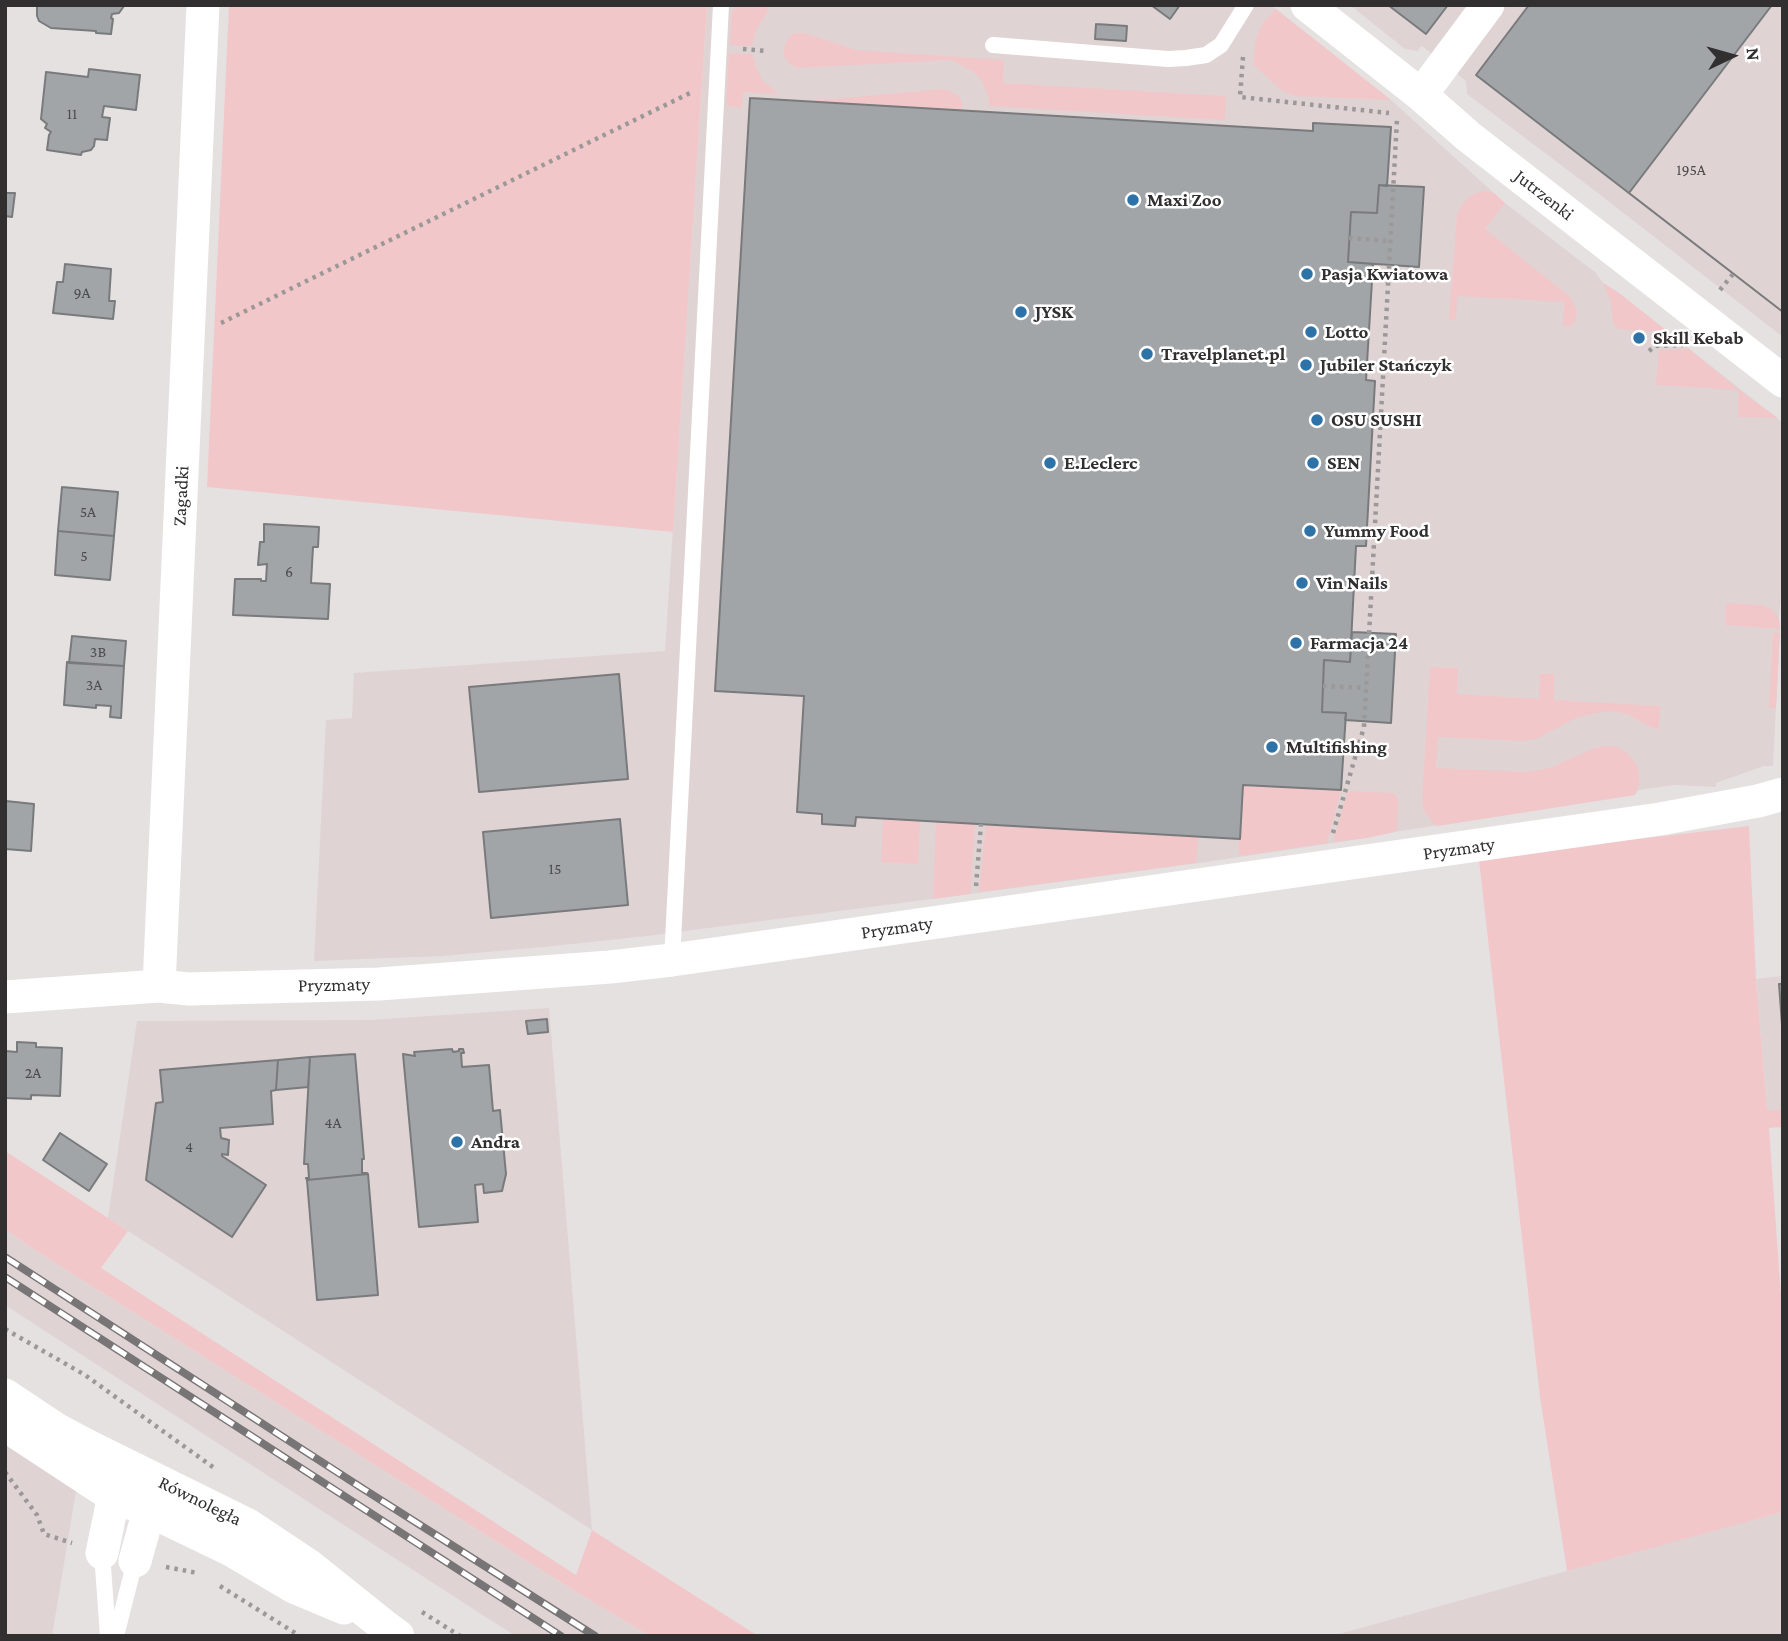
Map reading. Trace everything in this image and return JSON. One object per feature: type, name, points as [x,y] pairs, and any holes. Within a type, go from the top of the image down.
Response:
[{"type":"street","name":"Zagadki","points":[[159,986],[203,5]]},
{"type":"street","name":"Jutrzenki","points":[[1307,5],[1421,95],[1469,137],[1783,381]]},
{"type":"street","points":[[1421,95],[1488,5]]},
{"type":"street","name":"Pryzmaty","points":[[5,997],[159,986],[189,989],[379,984],[673,960],[1660,820],[1783,794]]},
{"type":"street","name":"Równoległa","points":[[5,1395],[56,1429],[121,1463],[154,1496]]},
{"type":"street","name":"Równoległa","points":[[5,1425],[113,1496],[154,1496],[248,1525],[308,1565],[391,1630]]},
{"type":"street","points":[[102,1553],[121,1463]]},
{"type":"street","points":[[135,1561],[154,1496]]},
{"type":"lane","points":[[673,960],[721,5]]},
{"type":"lane","points":[[993,45],[1168,59],[1206,55],[1221,45],[1246,5]]},
{"type":"lane","points":[[102,1553],[108,1636]]},
{"type":"lane","points":[[117,1636],[135,1561]]},
{"type":"path","points":[[214,327],[717,80]]},
{"type":"path","points":[[1240,97],[1397,114],[1364,727],[1333,833]]},
{"type":"path","points":[[1349,238],[1391,241]]},
{"type":"path","points":[[1718,293],[1733,274]]},
{"type":"path","points":[[1649,351],[1656,346],[1691,345]]},
{"type":"path","points":[[1323,686],[1366,688]]},
{"type":"path","points":[[975,893],[981,824]]},
{"type":"path","points":[[5,1472],[37,1515],[44,1534]]},
{"type":"path","points":[[213,1581],[300,1636]]},
{"type":"shaded area","points":[[229,5],[707,5],[673,532],[207,487]]},
{"type":"shaded area","points":[[707,5],[1269,5],[1276,9],[1391,100],[1505,203],[1783,423],[1783,570],[1773,766],[1764,766],[1716,783],[1716,787],[1674,785],[1638,790],[1635,795],[1366,838],[970,894],[544,947],[442,956],[314,961],[326,720],[352,718],[354,673],[665,651]]},
{"type":"shaded area","points":[[737,5],[768,5],[752,46],[730,45],[732,12]]},
{"type":"shaded area","points":[[1350,5],[1783,5],[1783,337],[1467,94],[1466,81],[1422,46],[1417,51],[1405,49]]},
{"type":"shaded area","points":[[1276,9],[1391,100],[1295,96],[1281,90],[1253,64],[1256,39],[1262,24]]},
{"type":"shaded area","points":[[798,33],[856,50],[1004,60],[1003,83],[1226,96],[1225,120],[989,106],[983,83],[974,72],[951,60],[797,68],[784,56],[784,48],[792,34]]},
{"type":"shaded area","points":[[729,53],[752,54],[764,82],[779,94],[743,92],[742,108],[730,107],[726,103]]},
{"type":"shaded area","points":[[944,89],[957,95],[962,101],[962,110],[809,101]]},
{"type":"shaded area","points":[[1486,191],[1494,193],[1505,203],[1485,229],[1570,297],[1577,314],[1571,326],[1563,326],[1564,302],[1457,296],[1456,320],[1449,319],[1457,215],[1469,197]]},
{"type":"shaded area","points":[[1603,283],[1681,342],[1659,342],[1659,332],[1619,329],[1613,324],[1611,302]]},
{"type":"shaded area","points":[[1689,349],[1778,418],[1738,417],[1738,390],[1656,385],[1659,350]]},
{"type":"shaded area","points":[[1726,603],[1770,608],[1779,619],[1780,629],[1725,625]]},
{"type":"shaded area","points":[[1773,633],[1780,633],[1776,708],[1769,708]]},
{"type":"shaded area","points":[[1430,667],[1458,668],[1457,694],[1539,699],[1540,674],[1554,674],[1554,700],[1660,706],[1659,729],[1629,715],[1606,711],[1576,718],[1536,739],[1525,741],[1438,737],[1436,768],[1526,772],[1550,768],[1595,748],[1618,747],[1636,764],[1639,784],[1635,795],[1438,826],[1434,824],[1422,803]]},
{"type":"shaded area","points":[[1243,785],[1341,790],[1327,843],[1240,856],[1238,839],[1241,838]]},
{"type":"shaded area","points":[[1348,791],[1396,795],[1397,829],[1367,838],[1333,842]]},
{"type":"shaded area","points":[[883,818],[920,820],[918,864],[881,862]]},
{"type":"shaded area","points":[[936,821],[975,823],[970,894],[933,899]]},
{"type":"shaded area","points":[[986,824],[1198,836],[1196,863],[979,892]]},
{"type":"shaded area","points":[[1749,826],[1756,979],[1767,1110],[1783,1110],[1783,1127],[1769,1128],[1783,1325],[1783,1512],[1567,1571],[1540,1397],[1479,860]]},
{"type":"shaded area","points":[[1783,976],[1783,1110],[1767,1111],[1756,979]]},
{"type":"shaded area","points":[[549,1008],[592,1530],[108,1218],[137,1021],[370,1020]]},
{"type":"shaded area","points":[[5,1151],[128,1231],[101,1268],[576,1575],[592,1530],[758,1636],[650,1636],[30,1247],[5,1229]]},
{"type":"shaded area","points":[[5,1229],[573,1590],[650,1636],[516,1636],[484,1616],[5,1305]]},
{"type":"shaded area","points":[[5,1409],[81,1461],[52,1636],[5,1636]]},
{"type":"shaded area","points":[[1783,1512],[1783,1636],[1332,1636],[1667,1543]]},
{"type":"building","points":[[37,5],[124,6],[119,13],[112,14],[111,34],[51,28],[39,21]]},
{"type":"building","points":[[1151,5],[1180,5],[1170,19]]},
{"type":"building","points":[[1388,5],[1448,5],[1426,34]]},
{"type":"building","points":[[1529,5],[1783,5],[1783,312],[1476,75]]},
{"type":"building","points":[[1772,5],[1783,5],[1783,312],[1629,193]]},
{"type":"building","points":[[1096,24],[1127,26],[1126,41],[1095,39]]},
{"type":"building","points":[[89,69],[140,75],[136,110],[104,106],[102,117],[110,118],[107,140],[95,139],[91,150],[82,152],[81,155],[47,150],[51,132],[45,128],[47,124],[41,119],[46,72],[88,77]]},
{"type":"building","name":"E.Leclerc","points":[[750,98],[1313,131],[1313,123],[1391,127],[1387,186],[1379,185],[1377,213],[1351,212],[1348,262],[1373,264],[1366,380],[1375,381],[1366,546],[1356,546],[1350,662],[1324,660],[1322,712],[1346,713],[1341,790],[1243,785],[1240,839],[856,817],[855,826],[822,824],[822,814],[797,812],[804,696],[715,691]]},
{"type":"building","points":[[1379,185],[1424,187],[1419,267],[1348,262],[1351,212],[1377,213]]},
{"type":"building","points":[[5,193],[15,193],[12,217],[5,216]]},
{"type":"building","points":[[65,264],[111,269],[109,301],[115,301],[113,319],[53,313],[57,282],[63,282]]},
{"type":"building","points":[[62,487],[118,492],[114,536],[58,531]]},
{"type":"building","points":[[264,524],[319,527],[318,547],[313,547],[311,583],[330,584],[328,619],[233,615],[235,579],[266,581],[267,564],[258,565],[260,542],[264,542]]},
{"type":"building","points":[[58,531],[114,536],[110,580],[55,575]]},
{"type":"building","points":[[1352,632],[1396,634],[1391,723],[1345,720],[1346,713],[1322,712],[1324,660],[1350,662]]},
{"type":"building","points":[[72,636],[126,641],[124,666],[69,663]]},
{"type":"building","points":[[67,662],[124,666],[121,718],[110,717],[111,706],[96,705],[96,708],[64,705]]},
{"type":"building","points":[[619,674],[628,779],[479,792],[469,687]]},
{"type":"building","points":[[6,801],[34,804],[31,851],[5,849]]},
{"type":"building","points":[[620,819],[628,905],[491,918],[483,832]]},
{"type":"building","points":[[1779,984],[1783,984],[1783,1038]]},
{"type":"building","points":[[547,1019],[548,1032],[528,1034],[526,1021]]},
{"type":"building","points":[[17,1042],[36,1043],[36,1047],[62,1048],[60,1096],[5,1098],[5,1051],[17,1052]]},
{"type":"building","name":"Andra","points":[[452,1049],[453,1052],[463,1049],[462,1067],[489,1065],[493,1111],[500,1110],[506,1174],[502,1191],[484,1193],[483,1184],[475,1185],[478,1222],[419,1227],[403,1054],[415,1056],[414,1052]]},
{"type":"building","points":[[355,1054],[364,1159],[362,1173],[368,1174],[307,1180],[308,1164],[304,1164],[310,1057]]},
{"type":"building","points":[[310,1057],[308,1087],[276,1090],[278,1060]]},
{"type":"building","points":[[278,1060],[276,1090],[271,1091],[273,1124],[220,1128],[221,1138],[229,1140],[228,1155],[222,1156],[266,1185],[232,1237],[146,1180],[156,1103],[163,1102],[160,1070]]},
{"type":"building","points":[[60,1133],[107,1164],[89,1191],[43,1160]]},
{"type":"building","points":[[368,1174],[378,1295],[317,1300],[307,1180]]},
{"type":"railway","points":[[5,1257],[595,1636]]},
{"type":"railway","points":[[5,1277],[561,1636]]},
{"type":"place","name":"Maxi Zoo","points":[[1133,200]]},
{"type":"place","name":"Pasja Kwiatowa","points":[[1307,274]]},
{"type":"place","name":"JYSK","points":[[1021,312]]},
{"type":"place","name":"Lotto","points":[[1311,332]]},
{"type":"place","name":"Skill Kebab","points":[[1639,338]]},
{"type":"place","name":"Travelplanet.pl","points":[[1147,354]]},
{"type":"place","name":"Jubiler Stańczyk","points":[[1306,365]]},
{"type":"place","name":"OSU SUSHI","points":[[1317,420]]},
{"type":"place","name":"E.Leclerc","points":[[1050,463]]},
{"type":"place","name":"SEN","points":[[1313,463]]},
{"type":"place","name":"Yummy Food","points":[[1310,531]]},
{"type":"place","name":"Vin Nails","points":[[1302,583]]},
{"type":"place","name":"Farmacja 24","points":[[1296,643]]},
{"type":"place","name":"Multifishing","points":[[1272,747]]},
{"type":"place","name":"Andra","points":[[457,1142]]}]
